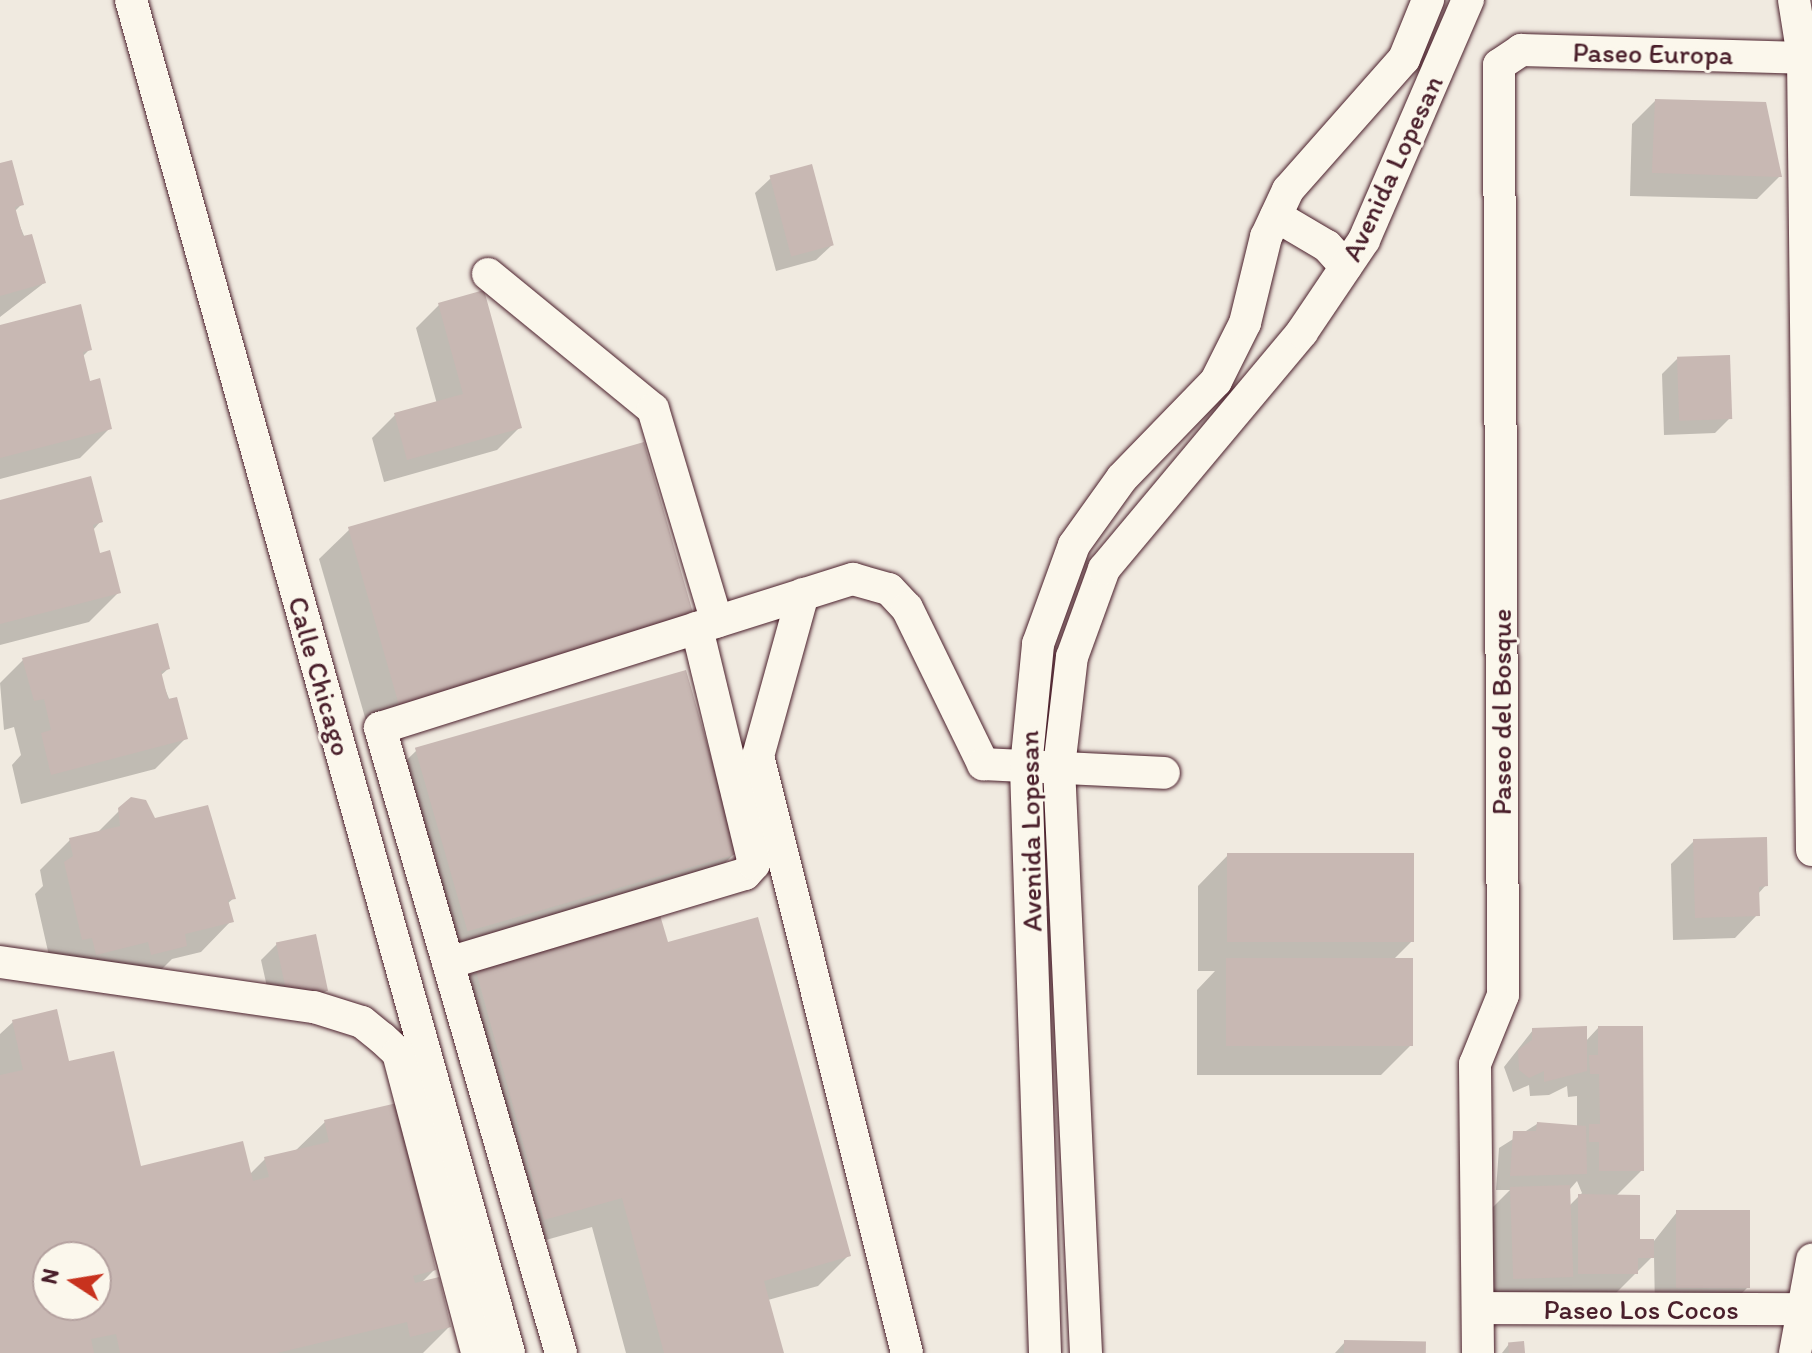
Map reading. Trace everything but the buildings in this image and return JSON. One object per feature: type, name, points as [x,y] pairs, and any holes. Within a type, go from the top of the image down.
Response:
[{"type":"street","name":"Calle Chicago","points":[[131,0],[509,1353]]},
{"type":"street","name":"Avenida Lopesan","points":[[1045,1353],[1026,767],[1038,644],[1074,545],[1122,478],[1216,381],[1245,323],[1276,216],[1317,150],[1404,59],[1428,0]]},
{"type":"street","name":"Avenida Lopesan","points":[[1086,1353],[1059,767],[1072,657],[1104,569],[1302,332],[1346,267],[1468,0]]},
{"type":"street","points":[[1794,0],[1808,57],[1812,850]]},
{"type":"street","name":"Paseo Europa","points":[[1499,65],[1521,50],[1808,57]]},
{"type":"street","name":"Paseo del Bosque","points":[[1478,1353],[1475,1064],[1503,995],[1499,65]]},
{"type":"street","points":[[1276,216],[1327,246],[1346,267]]},
{"type":"street","points":[[448,963],[745,874],[754,864],[707,625],[653,409],[488,274]]},
{"type":"street","points":[[561,1353],[380,728],[853,579],[889,589],[907,608],[975,757],[1026,767],[1164,773]]},
{"type":"street","points":[[803,594],[758,756],[907,1353]]},
{"type":"street","points":[[0,962],[314,1007],[362,1022],[382,1038],[398,1053],[477,1353]]},
{"type":"street","points":[[1795,1353],[1812,1260]]},
{"type":"street","name":"Paseo Los Cocos","points":[[1478,1308],[1805,1309]]}]
